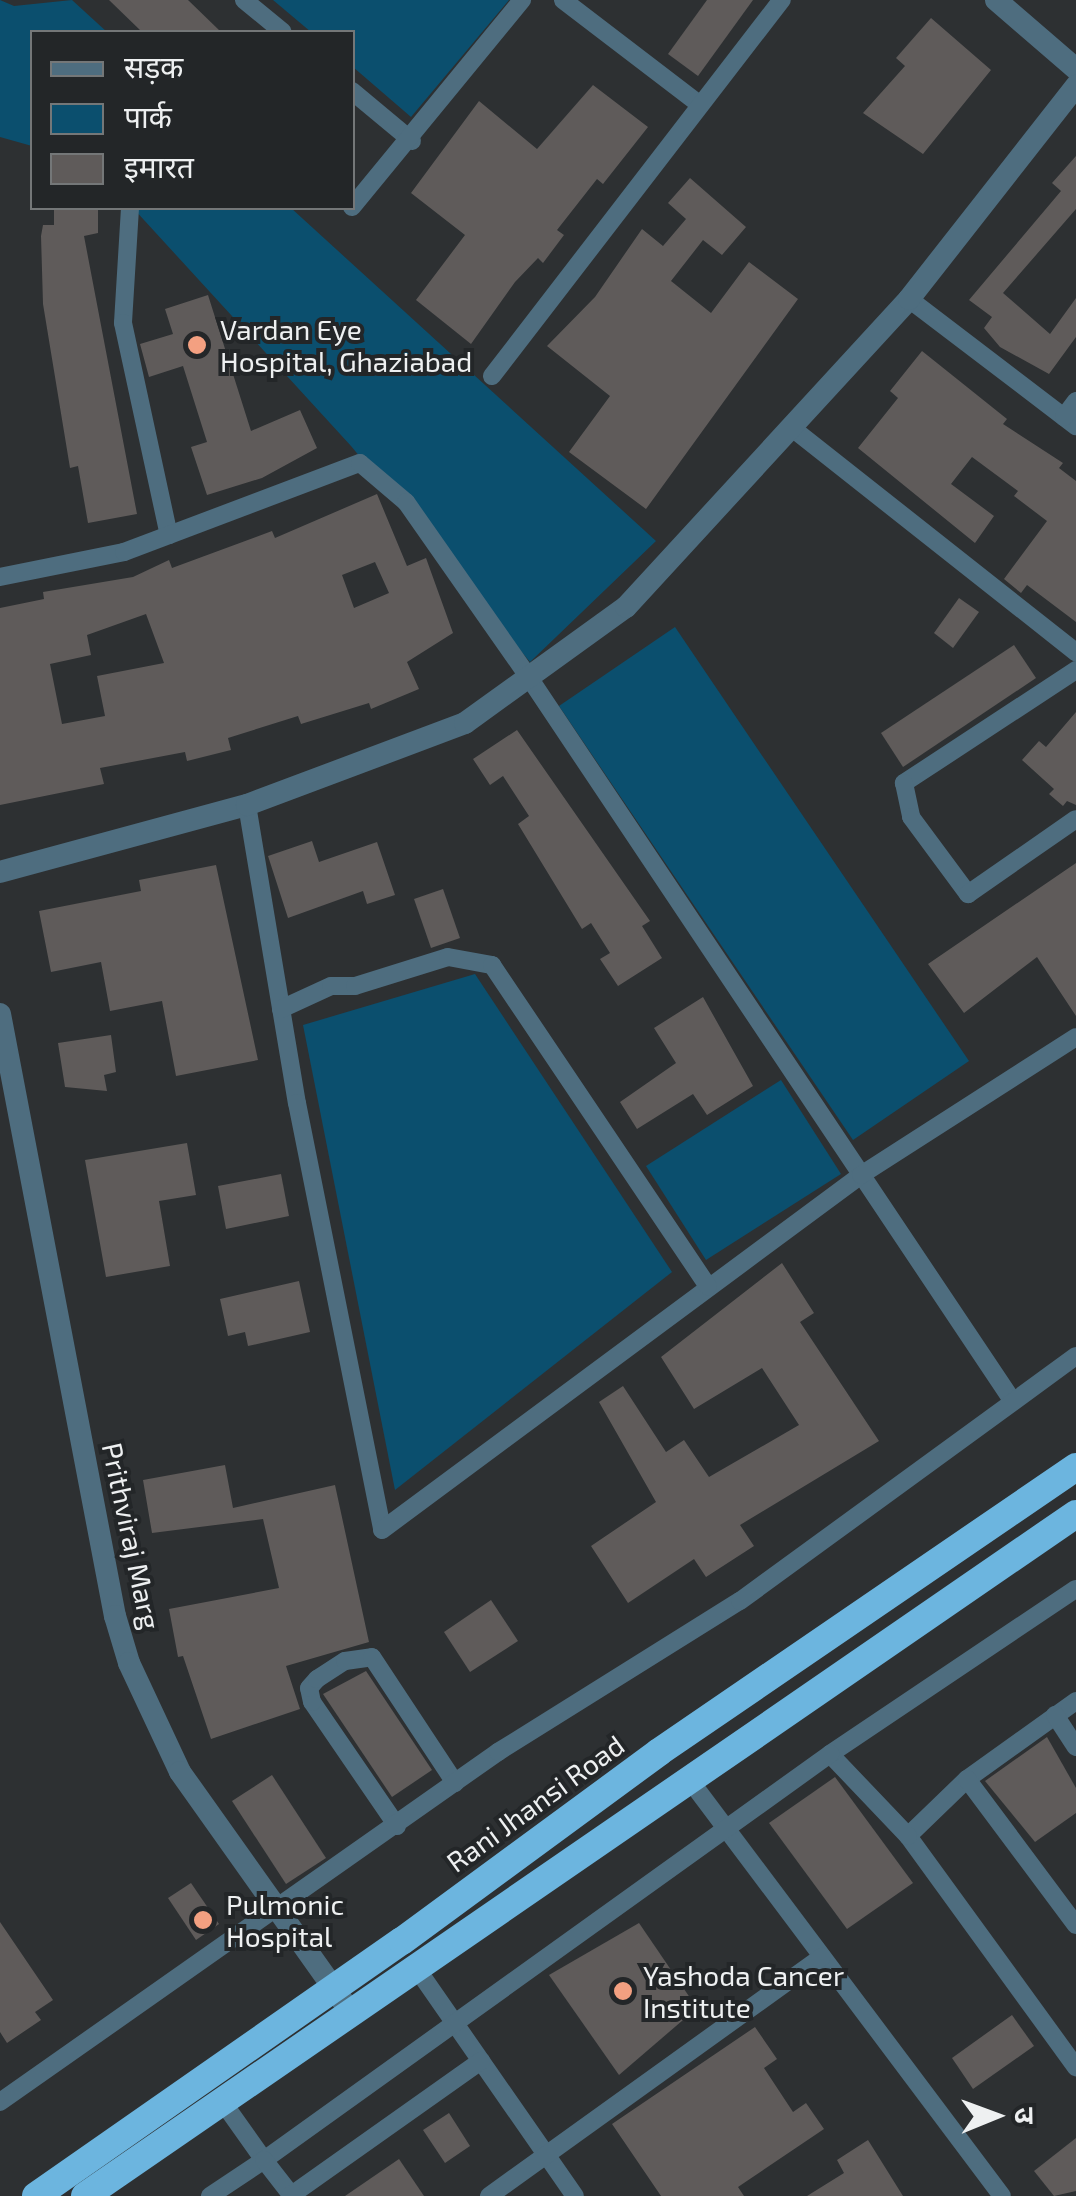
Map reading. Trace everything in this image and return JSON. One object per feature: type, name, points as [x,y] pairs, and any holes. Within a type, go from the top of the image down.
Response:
[{"type":"highway","name":"Rani Jhansi Road","points":[[36,2196],[659,1752],[1070,1482]]},
{"type":"highway","points":[[86,2196],[1076,1514]]},
{"type":"street","points":[[244,0],[281,30]]},
{"type":"street","points":[[355,205],[412,141],[522,0]]},
{"type":"street","points":[[563,0],[699,104]]},
{"type":"street","points":[[492,376],[782,0]]},
{"type":"street","points":[[996,0],[1076,69]]},
{"type":"street","points":[[0,872],[247,805],[465,723],[626,607],[909,298],[1076,86]]},
{"type":"street","points":[[355,94],[412,141]]},
{"type":"street","points":[[130,210],[123,323],[169,535]]},
{"type":"street","points":[[909,298],[1070,421],[1076,400]]},
{"type":"street","points":[[792,428],[1076,652]]},
{"type":"street","points":[[0,577],[124,552],[360,463],[406,502],[528,676],[1012,1400]]},
{"type":"street","points":[[1076,670],[904,783],[912,817],[968,894],[1076,819]]},
{"type":"street","points":[[247,805],[282,1010],[382,1530],[862,1175],[1076,1037]]},
{"type":"street","points":[[282,1010],[330,986],[356,986],[448,957],[492,966],[708,1286]]},
{"type":"street","name":"Prithviraj Marg","points":[[0,1014],[124,1648],[180,1772],[276,1913],[351,2012]]},
{"type":"street","points":[[0,2102],[276,1913],[455,1783],[740,1601],[1076,1356]]},
{"type":"street","points":[[210,2196],[729,1830],[830,1754],[1076,1589]]},
{"type":"street","points":[[396,1826],[312,1702],[310,1688],[317,1678],[344,1661],[372,1657],[455,1783]]},
{"type":"street","points":[[908,1836],[967,1779],[1076,1700]]},
{"type":"street","points":[[1054,1715],[1076,1747]]},
{"type":"street","points":[[830,1754],[908,1836],[1076,2067]]},
{"type":"street","points":[[689,1779],[1002,2196]]},
{"type":"street","points":[[967,1779],[1076,1925]]},
{"type":"street","points":[[489,2196],[822,1957]]},
{"type":"street","points":[[415,1966],[575,2196]]},
{"type":"street","points":[[222,2101],[291,2196],[481,2061]]},
{"type":"green space","points":[[0,0],[14,6],[72,0],[105,30],[30,30],[30,145],[0,137]]},
{"type":"green space","points":[[273,0],[509,0],[411,117],[355,69],[355,30],[309,30]]},
{"type":"green space","points":[[135,210],[293,210],[656,541],[530,662],[351,446]]},
{"type":"green space","points":[[675,627],[969,1061],[853,1140],[559,706]]},
{"type":"green space","points":[[475,974],[672,1272],[395,1490],[303,1025]]},
{"type":"green space","points":[[781,1080],[841,1174],[706,1260],[646,1166]]},
{"type":"building","points":[[109,0],[188,0],[219,30],[140,30]]},
{"type":"building","points":[[707,0],[753,0],[698,76],[668,54]]},
{"type":"building","points":[[931,18],[991,70],[923,154],[863,113],[905,66],[896,58]]},
{"type":"building","points":[[593,85],[648,127],[603,184],[597,179],[557,230],[564,235],[543,263],[538,258],[515,282],[471,344],[416,300],[465,235],[411,193],[479,101],[537,149]]},
{"type":"building","points":[[1076,156],[1076,209],[1003,293],[1050,334],[1076,298],[1076,337],[1049,374],[1000,347],[984,328],[992,317],[969,300],[1061,191],[1052,183]]},
{"type":"building","points":[[690,178],[746,227],[722,255],[703,240],[671,281],[711,313],[749,262],[798,299],[646,509],[569,452],[610,396],[547,346],[595,297],[642,229],[663,246],[686,219],[668,203]]},
{"type":"building","points":[[54,210],[98,210],[98,233],[84,236],[137,514],[88,523],[78,466],[70,468],[43,304],[41,236],[43,225],[54,225]]},
{"type":"building","points":[[208,295],[251,431],[300,410],[317,448],[262,478],[207,495],[191,447],[207,442],[183,366],[149,377],[140,344],[173,334],[165,309]]},
{"type":"building","points":[[922,351],[1007,419],[1003,424],[1063,463],[1059,468],[1076,481],[1076,622],[1027,585],[1021,593],[1004,579],[1047,521],[1014,496],[1018,491],[972,457],[951,484],[994,516],[975,543],[858,448],[898,398],[890,391]]},
{"type":"building","points":[[377,494],[407,566],[426,558],[453,633],[407,662],[419,689],[371,709],[369,703],[301,724],[298,716],[228,738],[231,750],[187,761],[185,752],[100,768],[104,784],[0,805],[0,608],[44,599],[43,592],[133,577],[169,560],[172,568],[272,531],[275,538]],"holes":[[[375,562],[389,593],[354,608],[342,575]],[[146,614],[164,663],[97,676],[105,716],[62,724],[50,664],[91,655],[87,635]]]},
{"type":"building","points":[[959,598],[979,612],[953,648],[934,633]]},
{"type":"building","points":[[1014,645],[1036,678],[903,767],[881,733]]},
{"type":"building","points":[[1076,712],[1076,805],[1067,801],[1063,806],[1049,794],[1054,789],[1022,760],[1039,741],[1046,747]]},
{"type":"building","points":[[517,730],[650,921],[642,926],[662,958],[618,986],[600,959],[610,953],[591,923],[582,929],[518,824],[529,816],[503,776],[490,785],[473,759]]},
{"type":"building","points":[[312,841],[319,862],[377,842],[395,895],[367,904],[363,891],[288,918],[268,856]]},
{"type":"building","points":[[1076,863],[1076,1016],[1037,957],[964,1013],[928,964]]},
{"type":"building","points":[[216,865],[258,1060],[176,1076],[162,1001],[110,1011],[101,962],[51,972],[39,911],[141,891],[139,880]]},
{"type":"building","points":[[443,889],[460,938],[431,948],[414,899]]},
{"type":"building","points":[[703,997],[753,1086],[707,1115],[693,1094],[637,1129],[620,1102],[676,1063],[654,1028]]},
{"type":"building","points":[[111,1035],[116,1072],[104,1075],[107,1091],[65,1087],[58,1043]]},
{"type":"building","points":[[187,1143],[196,1195],[159,1201],[170,1266],[106,1277],[85,1160]]},
{"type":"building","points":[[281,1174],[289,1216],[226,1229],[218,1186]]},
{"type":"building","points":[[782,1263],[814,1313],[800,1322],[879,1441],[740,1525],[754,1546],[706,1577],[694,1559],[628,1603],[591,1546],[656,1502],[599,1402],[623,1386],[666,1452],[684,1440],[709,1477],[799,1425],[762,1368],[694,1409],[661,1357]]},
{"type":"building","points":[[299,1281],[310,1332],[248,1346],[245,1332],[228,1336],[220,1299]]},
{"type":"building","points":[[225,1465],[233,1508],[335,1485],[369,1642],[286,1666],[300,1709],[211,1739],[183,1656],[178,1657],[169,1609],[279,1588],[263,1519],[152,1533],[143,1480]]},
{"type":"building","points":[[491,1600],[518,1641],[470,1672],[444,1632]]},
{"type":"building","points":[[366,1671],[432,1770],[392,1797],[323,1694]]},
{"type":"building","points":[[1047,1737],[1076,1788],[1076,1813],[1035,1842],[985,1781]]},
{"type":"building","points":[[272,1775],[326,1858],[286,1884],[232,1801]]},
{"type":"building","points":[[835,1777],[913,1883],[847,1929],[769,1823]]},
{"type":"building","points":[[191,1883],[219,1924],[196,1940],[168,1898]]},
{"type":"building","points":[[0,1922],[53,2000],[35,2012],[41,2020],[7,2043],[0,2032]]},
{"type":"building","name":"Yashoda Cancer Institute","points":[[639,1923],[697,2008],[619,2075],[549,1975]]},
{"type":"building","points":[[1012,2015],[1034,2046],[973,2089],[952,2058]]},
{"type":"building","points":[[755,2027],[777,2059],[764,2068],[793,2112],[806,2103],[824,2129],[738,2187],[744,2196],[661,2196],[612,2124]]},
{"type":"building","points":[[449,2113],[470,2146],[445,2163],[423,2130]]},
{"type":"building","points":[[1076,2138],[1076,2191],[1054,2196],[1034,2171]]},
{"type":"building","points":[[868,2140],[903,2196],[807,2196],[844,2173],[837,2160]]},
{"type":"building","points":[[399,2159],[424,2196],[345,2196]]},
{"type":"place","name":"Vardan Eye Hospital, Ghaziabad","points":[[197,345]]},
{"type":"place","name":"Pulmonic Hospital","points":[[203,1920]]},
{"type":"place","name":"Yashoda Cancer Institute","points":[[623,1991]]}]
